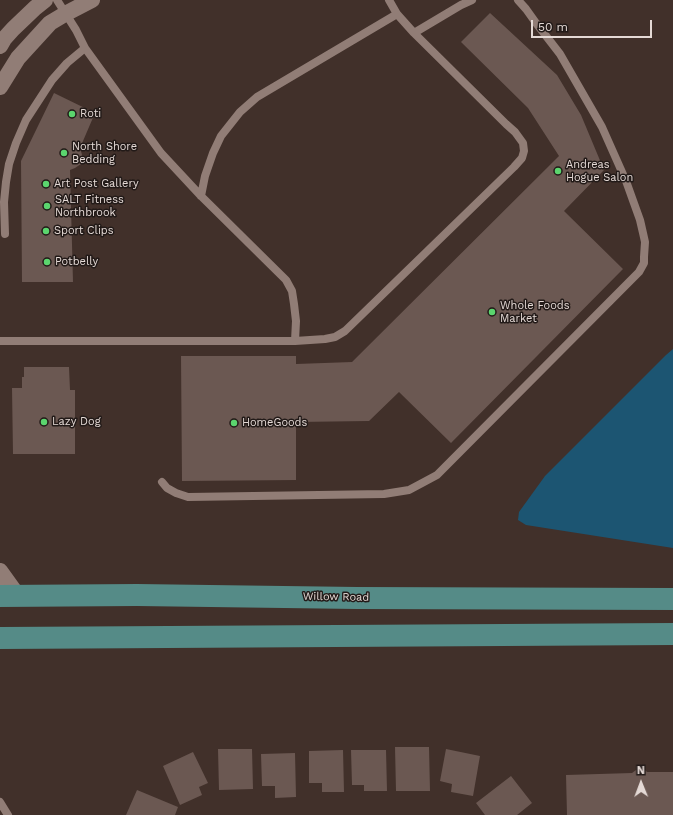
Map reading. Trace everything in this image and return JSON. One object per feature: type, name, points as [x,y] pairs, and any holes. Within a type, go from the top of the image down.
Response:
[{"type":"main road","name":"Willow Road","points":[[9,596],[136,595],[365,598],[673,599]]},
{"type":"main road","points":[[0,638],[673,634]]},
{"type":"street","points":[[0,46],[13,29],[45,0]]},
{"type":"street","points":[[0,88],[18,58],[50,23],[61,7],[92,0]]},
{"type":"street","points":[[0,571],[9,596]]},
{"type":"lane","points":[[0,341],[295,341],[325,339],[335,337],[346,331],[514,167],[522,158],[524,151],[523,143],[516,132],[506,124],[414,33],[397,14],[389,0]]},
{"type":"lane","points":[[414,33],[472,0]]},
{"type":"lane","points":[[162,482],[167,488],[188,497],[384,494],[409,490],[441,471],[639,272],[644,263],[645,242],[640,220],[626,181],[602,127],[560,54],[518,0]]},
{"type":"lane","points":[[61,7],[76,30],[85,48],[160,154],[286,280],[292,292],[294,304],[296,321],[295,341]]},
{"type":"lane","points":[[201,196],[205,176],[213,153],[221,136],[240,112],[257,97],[397,14]]},
{"type":"lane","points":[[5,234],[2,202],[9,164],[16,143],[26,120],[52,80],[67,63],[85,48]]},
{"type":"lane","points":[[0,802],[8,815]]},
{"type":"water","points":[[673,349],[673,548],[526,525],[518,520],[519,512],[545,476]]},
{"type":"building","points":[[490,13],[557,75],[581,115],[604,170],[564,211],[623,269],[451,443],[399,392],[369,421],[296,422],[296,480],[182,481],[181,356],[296,356],[296,364],[352,362],[559,156],[528,108],[461,42]]},
{"type":"building","points":[[54,93],[95,113],[80,148],[83,158],[81,164],[70,170],[73,282],[22,282],[21,161]]},
{"type":"building","name":"Lazy Dog","points":[[24,367],[69,367],[70,390],[75,390],[75,454],[13,454],[12,388],[22,388]]},
{"type":"building","points":[[395,747],[429,747],[430,791],[396,791]]},
{"type":"building","points":[[218,749],[252,749],[253,789],[219,790]]},
{"type":"building","points":[[446,749],[480,756],[473,796],[451,792],[452,784],[440,781]]},
{"type":"building","points":[[343,750],[344,792],[322,792],[322,783],[309,783],[309,751]]},
{"type":"building","points":[[351,750],[386,750],[387,791],[364,791],[364,785],[352,785]]},
{"type":"building","points":[[193,752],[208,783],[199,787],[202,795],[180,805],[163,766]]},
{"type":"building","points":[[295,753],[296,797],[275,798],[275,786],[262,786],[261,754]]},
{"type":"building","points":[[636,770],[645,770],[647,772],[673,772],[673,815],[567,815],[566,775],[632,773]]},
{"type":"building","points":[[511,776],[532,803],[517,815],[485,815],[476,803]]},
{"type":"building","points":[[137,790],[178,807],[175,815],[126,815]]},
{"type":"place","name":"Roti","points":[[72,114]]},
{"type":"place","name":"North Shore Bedding","points":[[64,153]]},
{"type":"place","name":"Andreas Hogue Salon","points":[[558,171]]},
{"type":"place","name":"Art Post Gallery","points":[[46,184]]},
{"type":"place","name":"SALT Fitness Northbrook","points":[[47,206]]},
{"type":"place","name":"Sport Clips","points":[[46,231]]},
{"type":"place","name":"Potbelly","points":[[47,262]]},
{"type":"place","name":"Whole Foods Market","points":[[492,312]]},
{"type":"place","name":"Lazy Dog","points":[[44,422]]},
{"type":"place","name":"HomeGoods","points":[[234,423]]}]
